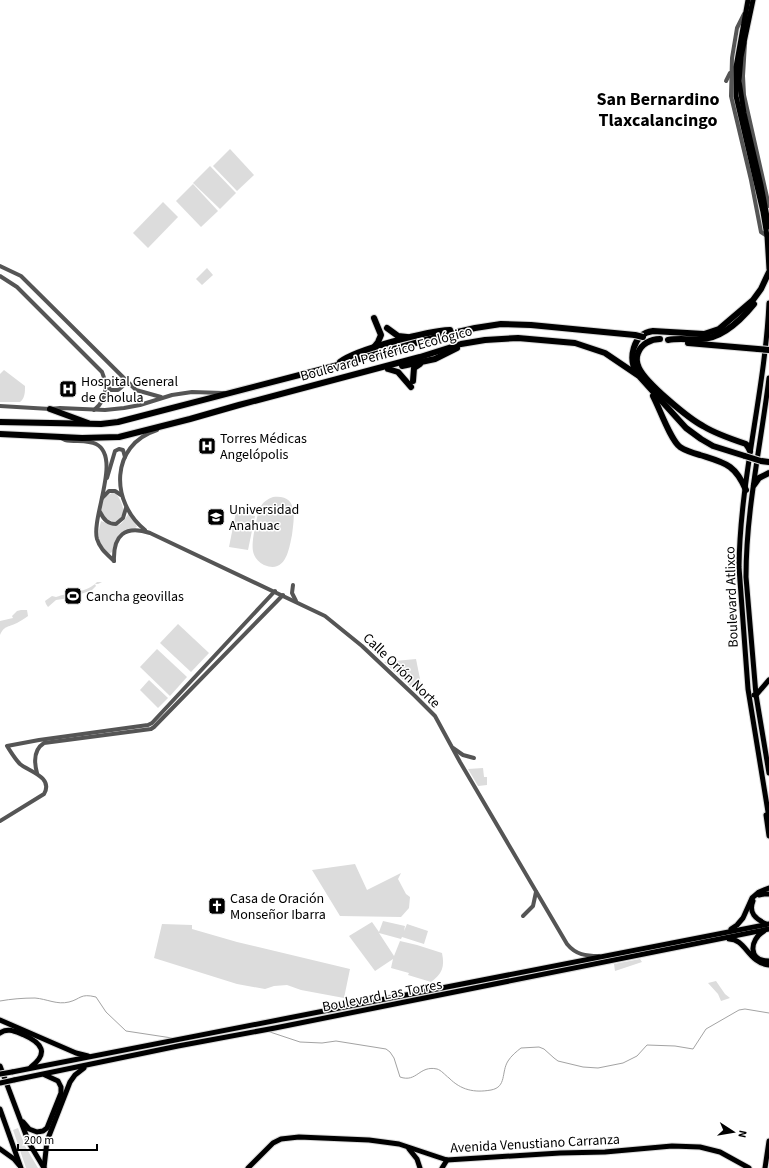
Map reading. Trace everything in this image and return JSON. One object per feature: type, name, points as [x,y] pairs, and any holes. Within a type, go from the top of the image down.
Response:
[{"type":"highway","points":[[668,340],[681,338],[706,339],[724,332],[752,306],[764,288],[769,272]]},
{"type":"highway","points":[[639,376],[634,367],[632,355],[636,343],[640,337],[652,331],[704,334],[719,330],[753,300],[761,289],[769,272]]},
{"type":"highway","points":[[371,349],[377,344],[381,335],[374,318]]},
{"type":"highway","name":"Boulevard Periférico Ecológico","points":[[0,422],[110,424],[338,365],[460,331],[502,324],[524,324],[635,335],[699,344],[769,350]]},
{"type":"highway","points":[[387,328],[398,336],[413,337]]},
{"type":"highway","points":[[338,365],[350,356],[413,337],[443,331],[460,331]]},
{"type":"highway","name":"Boulevard Periférico Ecológico","points":[[0,435],[27,434],[82,438],[119,437],[329,382],[461,344],[485,340],[518,338],[575,343],[604,353],[639,376],[686,428],[701,439],[713,446],[766,461]]},
{"type":"highway","points":[[660,339],[643,345],[638,354],[638,368],[644,376],[660,392],[693,420],[718,434],[746,444],[750,451]]},
{"type":"highway","points":[[329,382],[436,359],[449,353],[461,344]]},
{"type":"highway","points":[[388,369],[398,372],[412,384],[414,368],[426,361]]},
{"type":"highway","points":[[650,389],[676,443],[683,449],[692,453],[729,466],[739,476],[746,490]]},
{"type":"highway","points":[[660,392],[686,428]]},
{"type":"highway","points":[[50,409],[90,424]]},
{"type":"highway","points":[[0,418],[12,419],[24,423]]},
{"type":"highway","points":[[754,485],[759,478],[769,473]]},
{"type":"main road","points":[[748,0],[736,67],[736,96],[768,236],[769,272]]},
{"type":"main road","points":[[753,0],[740,68],[740,96],[761,185],[769,228]]},
{"type":"main road","name":"Boulevard Atlixco","points":[[769,303],[767,341],[762,382],[750,451],[739,567],[749,696],[769,818]]},
{"type":"main road","points":[[762,382],[769,380]]},
{"type":"main road","name":"Boulevard Atlixco","points":[[769,380],[754,485],[746,577],[756,695],[769,773]]},
{"type":"main road","points":[[749,696],[756,695],[769,680]]},
{"type":"main road","points":[[762,777],[760,782],[769,836]]},
{"type":"main road","points":[[727,932],[737,925],[743,918],[752,898],[759,892],[769,888]]},
{"type":"main road","points":[[769,894],[756,897],[751,908],[754,917],[768,927],[755,939],[753,948],[757,958],[764,961],[769,961]]},
{"type":"main road","name":"Boulevard Las Torres","points":[[0,1074],[181,1040],[727,932],[768,927]]},
{"type":"main road","name":"Boulevard Las Torres","points":[[0,1083],[178,1046],[291,1025],[714,940],[768,927]]},
{"type":"main road","points":[[714,940],[737,940],[757,962],[769,965]]},
{"type":"main road","points":[[0,1020],[76,1053],[89,1057]]},
{"type":"main road","points":[[0,1033],[8,1030],[14,1031],[38,1043],[41,1049],[40,1058],[37,1063],[30,1068]]},
{"type":"main road","points":[[44,1168],[47,1141],[70,1082],[80,1071],[90,1065]]},
{"type":"main road","points":[[0,1066],[29,1143],[44,1168]]},
{"type":"main road","points":[[20,1118],[27,1127],[34,1131],[43,1131],[49,1125],[61,1090],[58,1081],[44,1075]]},
{"type":"main road","points":[[0,1109],[0,1122]]},
{"type":"main road","points":[[0,1109],[21,1168]]},
{"type":"main road","name":"Avenida Venustiano Carranza","points":[[248,1168],[267,1148],[281,1139],[299,1137],[368,1140],[399,1144],[447,1160],[560,1153],[605,1152],[672,1146],[700,1147],[712,1149],[749,1168]]},
{"type":"main road","points":[[765,1168],[769,1141]]},
{"type":"main road","points":[[408,1148],[417,1159],[420,1168]]},
{"type":"main road","points":[[0,1149],[14,1159],[21,1168]]},
{"type":"main road","points":[[442,1168],[447,1160]]},
{"type":"street","points":[[746,12],[737,28],[731,69],[731,96],[752,185],[761,232],[768,236]]},
{"type":"street","points":[[745,40],[746,49],[742,76],[744,95],[769,206]]},
{"type":"street","points":[[726,81],[731,69]]},
{"type":"street","points":[[0,266],[14,271],[21,276],[136,390],[161,397]]},
{"type":"street","points":[[0,276],[17,287],[102,372],[106,385],[106,393],[100,405],[94,410]]},
{"type":"street","points":[[80,350],[86,349],[87,343]]},
{"type":"street","points":[[106,385],[111,390],[118,390],[123,386],[123,378]]},
{"type":"street","points":[[0,406],[94,410],[124,408],[152,401],[161,397],[192,392],[227,393]]},
{"type":"street","points":[[100,512],[109,523],[116,524],[123,518],[126,507],[121,495],[120,474],[125,458],[131,448],[141,438],[166,425]]},
{"type":"street","points":[[60,437],[66,440],[94,443],[100,447],[105,454],[107,462],[96,531],[100,547],[113,559],[116,542],[123,533],[135,529],[138,527],[138,524]]},
{"type":"street","points":[[104,483],[109,473],[115,451],[123,450],[125,458]]},
{"type":"street","points":[[102,498],[112,491],[121,495]]},
{"type":"street","name":"Calle Orión Norte","points":[[126,507],[138,524],[150,533]]},
{"type":"street","name":"Calle Orión Norte","points":[[135,529],[150,533],[325,616],[362,646],[435,716],[549,915],[571,949],[582,955],[604,956]]},
{"type":"street","points":[[293,585],[292,593],[296,602]]},
{"type":"street","points":[[37,773],[21,764],[7,746],[39,740],[148,725],[183,690],[275,591]]},
{"type":"street","points":[[0,821],[44,794],[46,784],[37,773],[34,764],[35,756],[40,746],[44,743],[151,729],[159,723],[283,595]]},
{"type":"street","points":[[183,690],[187,694]]},
{"type":"street","points":[[452,747],[463,755],[474,758]]},
{"type":"street","points":[[523,916],[533,906],[536,891]]},
{"type":"shaded area","points":[[230,149],[254,175],[237,191],[213,166]]},
{"type":"shaded area","points":[[210,166],[236,193],[220,209],[193,183]]},
{"type":"shaded area","points":[[193,184],[218,211],[201,227],[176,201]]},
{"type":"shaded area","points":[[163,202],[178,217],[148,248],[133,233]]},
{"type":"shaded area","points":[[207,268],[213,275],[202,285],[196,279]]},
{"type":"shaded area","points":[[4,370],[25,386],[24,397],[20,402],[0,402],[0,374]]},
{"type":"shaded area","points":[[115,493],[120,500],[124,514],[116,522],[105,519],[101,512],[103,498]]},
{"type":"shaded area","points":[[273,497],[287,499],[291,503],[294,521],[288,553],[285,559],[277,566],[271,567],[258,561],[254,555],[253,542],[259,510],[265,501]]},
{"type":"shaded area","points":[[236,512],[255,516],[248,550],[229,547]]},
{"type":"shaded area","points":[[129,513],[137,527],[120,536],[115,542],[112,552],[109,554],[100,543],[99,539],[101,521],[117,526],[120,525]]},
{"type":"shaded area","points":[[95,584],[96,586],[92,590],[78,595],[78,599],[69,600],[69,598],[56,600],[48,607],[46,604],[45,601],[52,596],[56,597],[88,588]]},
{"type":"shaded area","points":[[27,610],[28,616],[5,628],[0,635],[0,621],[13,618],[12,616],[17,611]]},
{"type":"shaded area","points":[[178,624],[209,653],[191,672],[160,643]]},
{"type":"shaded area","points":[[157,649],[187,677],[170,696],[140,667]]},
{"type":"shaded area","points":[[416,659],[424,699],[384,662]]},
{"type":"shaded area","points":[[149,680],[168,698],[158,708],[140,690]]},
{"type":"shaded area","points":[[483,768],[484,777],[487,777],[487,785],[478,786],[468,769]]},
{"type":"shaded area","points":[[355,864],[367,890],[401,873],[398,879],[406,894],[410,897],[409,908],[401,917],[340,916],[312,870]]},
{"type":"shaded area","points":[[383,921],[405,926],[404,931],[407,924],[428,931],[424,944],[402,937],[401,939],[379,933],[394,956],[400,941],[442,953],[442,970],[435,979],[431,982],[408,975],[409,973],[391,968],[393,959],[375,971],[349,936],[372,922],[379,932]]},
{"type":"shaded area","points":[[162,924],[192,925],[192,929],[237,942],[350,969],[344,998],[301,990],[287,985],[274,986],[265,989],[237,984],[154,958]]},
{"type":"shaded area","points":[[640,959],[642,962],[615,971],[614,964]]},
{"type":"shaded area","points":[[716,981],[725,994],[730,998],[721,1001],[718,994],[708,983]]},
{"type":"shaded area","points":[[18,1128],[25,1146],[38,1168],[26,1168],[13,1130]]},
{"type":"waterway","points":[[0,1001],[35,998],[65,1003],[84,996],[96,997],[106,1012],[126,1031],[172,1038]]},
{"type":"waterway","points":[[267,1031],[300,1042],[322,1043],[336,1041],[386,1049],[394,1058],[400,1077],[410,1078],[426,1069],[437,1069],[442,1071],[463,1088],[479,1091],[491,1090],[499,1086],[502,1082],[508,1061],[512,1055],[521,1048],[539,1047],[544,1049],[558,1061],[583,1067],[598,1068],[623,1063],[637,1056],[647,1045],[675,1046],[693,1049],[706,1029],[739,1010],[745,1009],[769,1013]]},
{"type":"place","name":"Hospital General de Cholula","points":[[68,389]]},
{"type":"place","name":"Torres Médicas Angelópolis","points":[[207,446]]},
{"type":"place","name":"Universidad Anahuac","points":[[216,517]]},
{"type":"place","name":"Cancha geovillas","points":[[73,596]]},
{"type":"place","name":"Casa de Oración Monseñor Ibarra","points":[[217,906]]},
{"type":"district","name":"San Bernardino Tlaxcalancingo","points":[[658,109]]}]
